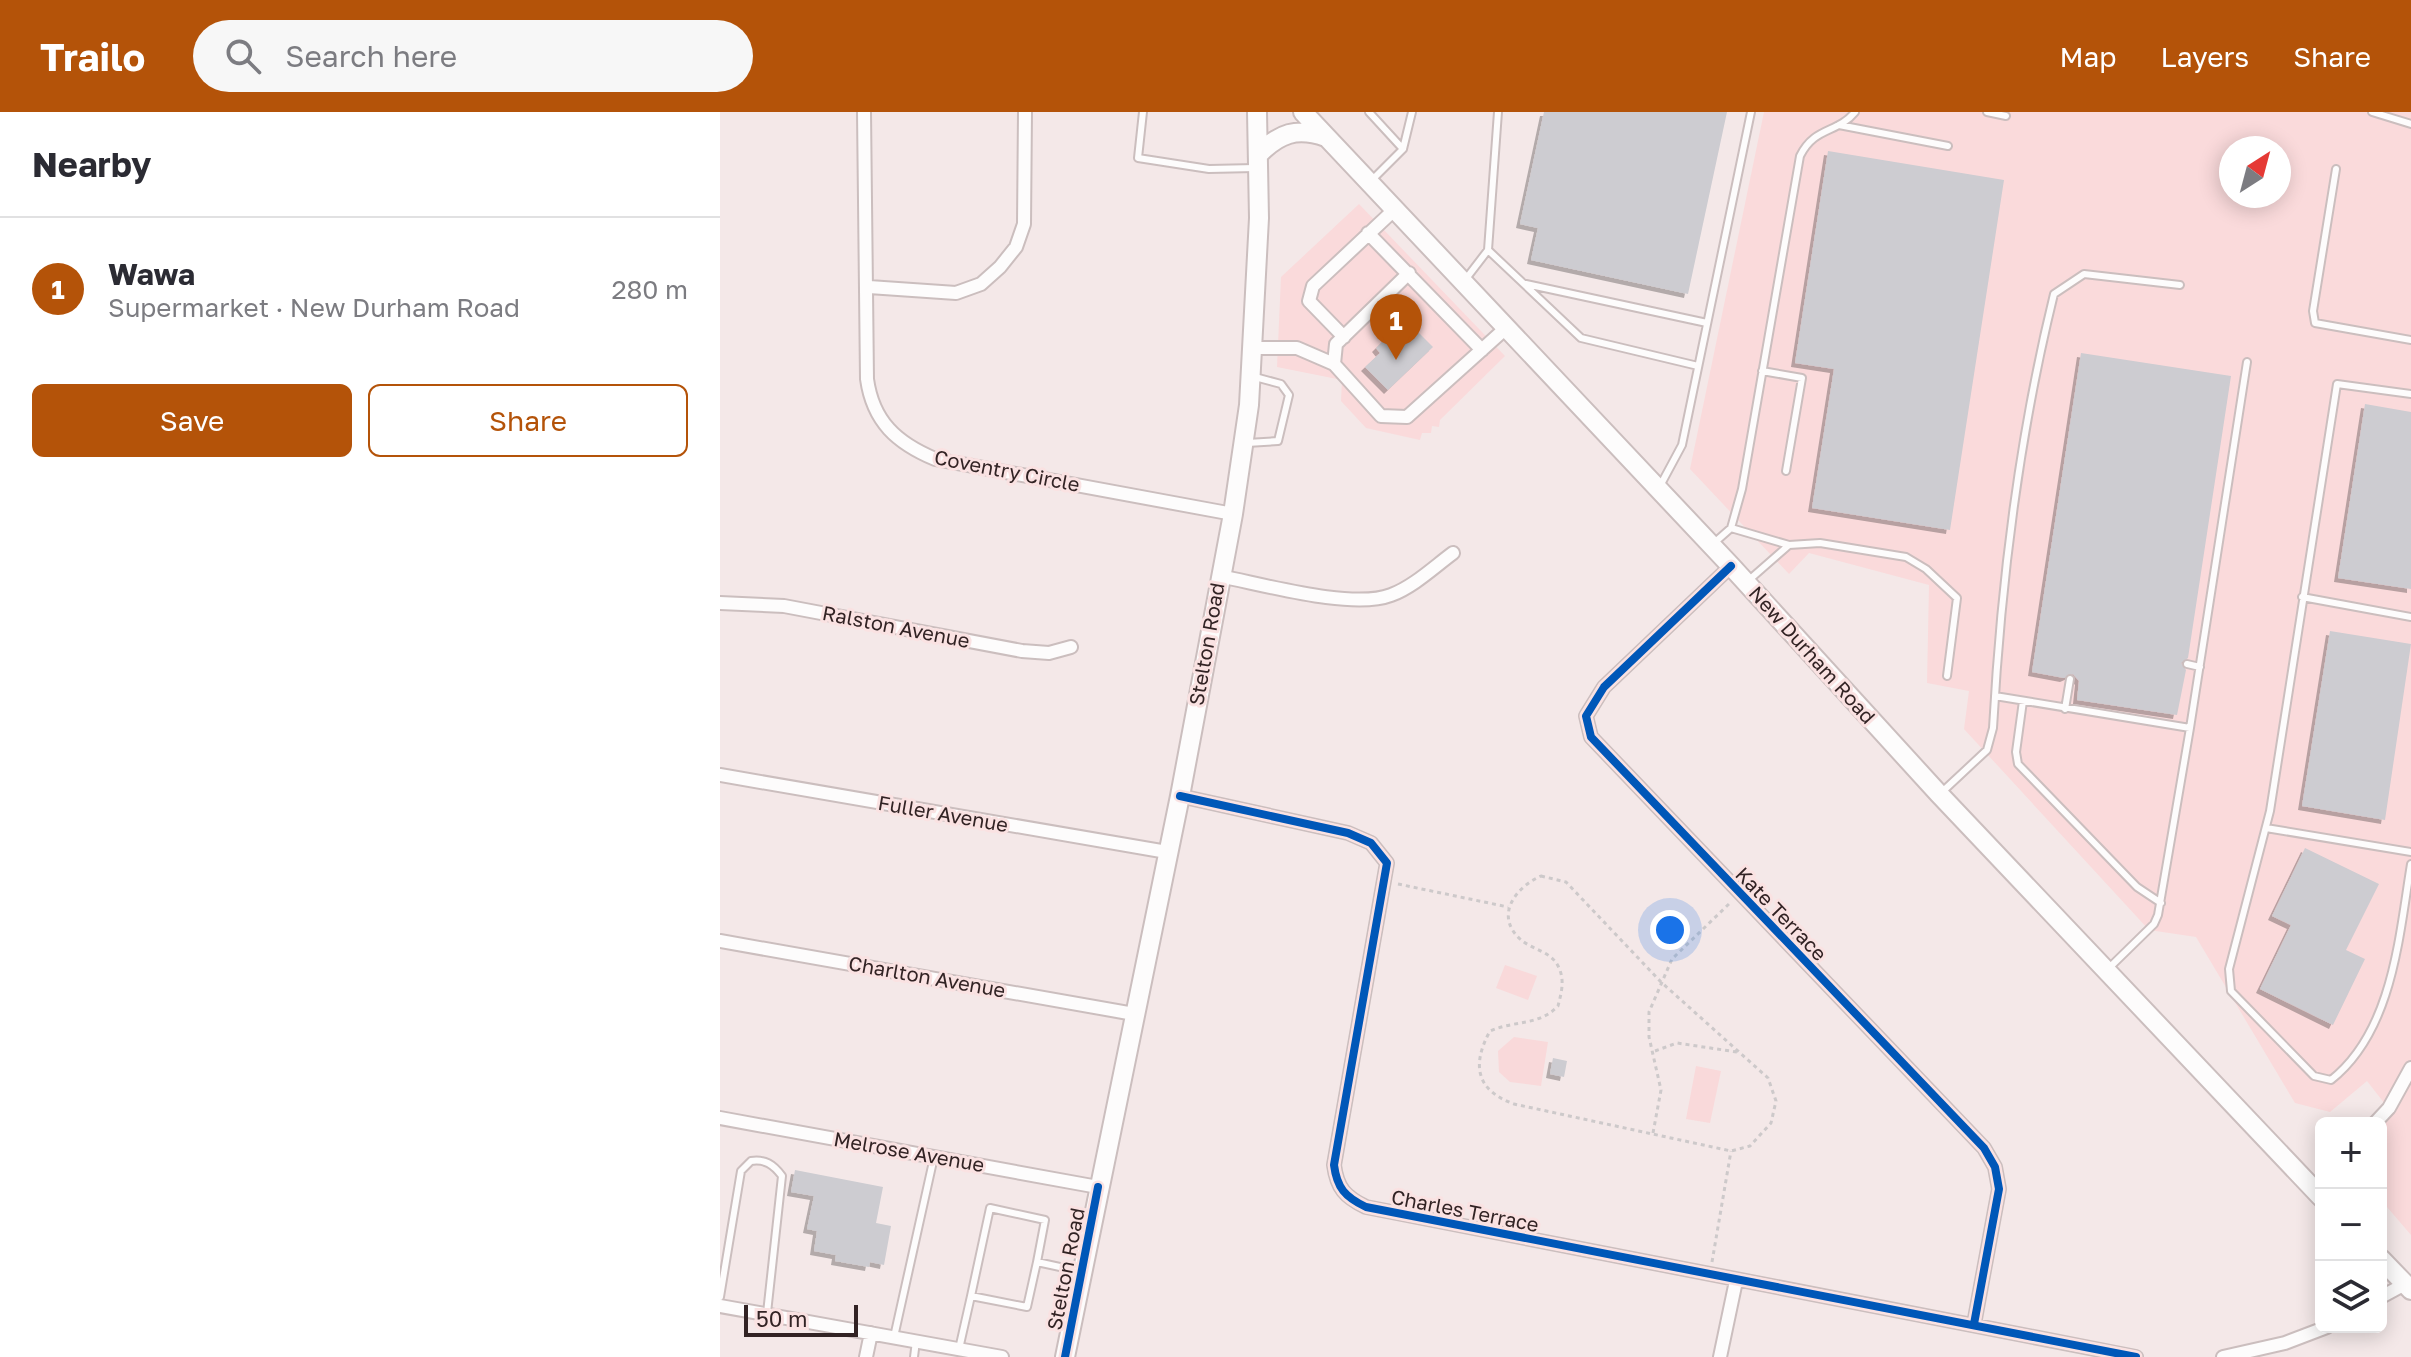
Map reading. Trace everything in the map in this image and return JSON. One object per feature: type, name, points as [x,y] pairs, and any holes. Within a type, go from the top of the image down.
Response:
[{"type":"main road","name":"Stelton Road","points":[[1065,1357],[1180,796],[1233,514],[1251,376],[1259,218],[1257,112]]},
{"type":"main road","name":"New Durham Road","points":[[1303,112],[1731,566],[1939,794],[2315,1185]]},
{"type":"main road","points":[[1258,161],[1281,135],[1308,131],[1326,137]]},
{"type":"main road","points":[[2383,1261],[2408,1287]]},
{"type":"street","name":"Coventry Circle","points":[[864,112],[870,397],[887,429],[901,443],[935,459],[1233,514]]},
{"type":"street","points":[[869,287],[956,293],[981,284],[1000,267],[1016,247],[1024,224],[1025,112]]},
{"type":"street","points":[[1344,337],[1309,301],[1313,286],[1394,210]]},
{"type":"street","points":[[1368,233],[1482,350]]},
{"type":"street","points":[[1334,364],[1336,344],[1409,273]]},
{"type":"street","points":[[1252,348],[1297,348],[1334,364],[1381,416],[1407,417],[1506,328]]},
{"type":"street","points":[[1219,576],[1363,601],[1395,594],[1453,553]]},
{"type":"street","name":"Kate Terrace","points":[[1731,566],[1604,687],[1586,716],[1591,737],[1984,1148],[1995,1167],[1999,1189],[1974,1324]]},
{"type":"street","name":"Ralston Avenue","points":[[720,603],[784,606],[1022,651],[1049,653],[1071,647]]},
{"type":"street","name":"Fuller Avenue","points":[[720,775],[1167,852]]},
{"type":"street","name":"Charles Terrace","points":[[1180,796],[1348,833],[1371,843],[1383,854],[1387,863],[1334,1165],[1337,1184],[1347,1198],[1366,1207],[2136,1357]]},
{"type":"street","name":"Charlton Avenue","points":[[720,941],[1134,1014]]},
{"type":"street","points":[[2381,1117],[2406,1090],[2411,1068]]},
{"type":"street","name":"Melrose Avenue","points":[[720,1118],[1098,1187]]},
{"type":"street","points":[[1720,1357],[1736,1281]]},
{"type":"street","points":[[2387,1295],[2408,1287]]},
{"type":"street","points":[[720,1306],[1002,1357]]},
{"type":"street","points":[[2223,1357],[2285,1343],[2315,1332]]},
{"type":"street","points":[[866,1357],[871,1333]]},
{"type":"lane","points":[[1143,112],[1138,158],[1235,171],[1258,161]]},
{"type":"lane","points":[[1369,112],[1403,149]]},
{"type":"lane","points":[[1369,183],[1403,149],[1412,112]]},
{"type":"lane","points":[[1463,283],[1488,250],[1498,112]]},
{"type":"lane","points":[[1658,489],[1678,458],[1751,112]]},
{"type":"lane","points":[[1712,546],[1731,528],[1742,489],[1800,156],[1819,132],[1839,125],[1855,112]]},
{"type":"lane","points":[[1987,112],[2006,116]]},
{"type":"lane","points":[[2372,112],[2411,124]]},
{"type":"lane","points":[[1839,125],[1948,146]]},
{"type":"lane","points":[[2336,169],[2313,311],[2315,323],[2411,340]]},
{"type":"lane","points":[[1488,250],[1581,338],[1698,366]]},
{"type":"lane","points":[[1939,794],[1987,750],[1993,728],[2003,578],[2041,346],[2054,294],[2084,274],[2180,285]]},
{"type":"lane","points":[[1526,284],[1707,323]]},
{"type":"lane","points":[[2107,971],[2154,924],[2161,903],[2247,362]]},
{"type":"lane","points":[[1762,371],[1802,378],[1786,471]]},
{"type":"lane","points":[[1243,443],[1278,441],[1288,389],[1273,381],[1251,376]]},
{"type":"lane","points":[[2411,394],[2337,384],[2266,828],[2229,969],[2231,991],[2314,1076],[2331,1080],[2351,1064],[2379,1014],[2397,949],[2411,864]]},
{"type":"lane","points":[[1731,528],[1789,545],[1820,543],[1906,557],[1926,569],[1957,598],[1947,676]]},
{"type":"lane","points":[[1746,583],[1789,545]]},
{"type":"lane","points":[[2302,597],[2411,617]]},
{"type":"lane","points":[[2187,664],[2200,667]]},
{"type":"lane","points":[[2065,709],[2070,679]]},
{"type":"lane","points":[[1995,696],[2190,728]]},
{"type":"lane","points":[[2023,701],[2016,752],[2018,764],[2137,887],[2161,903]]},
{"type":"lane","points":[[2266,828],[2411,852]]},
{"type":"lane","points":[[894,1337],[934,1157]]},
{"type":"lane","points":[[720,1297],[741,1171],[751,1161],[762,1160],[775,1167],[782,1176],[767,1313]]},
{"type":"lane","points":[[959,1349],[990,1208],[1045,1220],[1027,1307],[971,1296]]},
{"type":"lane","points":[[1037,1262],[1081,1272]]},
{"type":"lane","points":[[914,1357],[916,1341]]},
{"type":"path","points":[[1541,876],[1566,882],[1661,982],[1768,1078],[1776,1101],[1771,1123],[1750,1146],[1731,1151],[1514,1104],[1490,1091],[1478,1068],[1481,1049],[1490,1031],[1507,1023],[1536,1022],[1549,1016],[1558,1006],[1563,986],[1559,968],[1546,953],[1518,938],[1508,907],[1529,881],[1541,876]]},
{"type":"path","points":[[1386,882],[1508,907]]},
{"type":"path","points":[[1653,1133],[1661,1090],[1655,1051],[1649,1037],[1649,1012],[1672,959],[1740,894]]},
{"type":"path","points":[[1655,1051],[1677,1043],[1741,1052]]},
{"type":"path","points":[[1709,1276],[1731,1151]]},
{"type":"shaded area","points":[[1764,112],[2411,112],[2411,1235],[2387,1207],[2387,1118],[2392,1113],[2367,1081],[2330,1112],[2295,1103],[2196,937],[2149,930],[1964,729],[1969,691],[1927,683],[1929,585],[1809,553],[1789,574],[1690,469]]},
{"type":"shaded area","points":[[1359,204],[1505,356],[1440,420],[1439,427],[1432,426],[1431,433],[1422,433],[1420,440],[1366,428],[1341,401],[1342,380],[1277,367],[1281,277]]},
{"type":"shaded area","points":[[1505,965],[1537,976],[1528,1000],[1496,988]]},
{"type":"shaded area","points":[[1514,1037],[1548,1042],[1541,1086],[1510,1082],[1499,1072],[1498,1051]]},
{"type":"shaded area","points":[[1696,1066],[1721,1071],[1710,1123],[1686,1119]]},
{"type":"building","points":[[1544,112],[1727,112],[1688,294],[1531,260],[1538,228],[1520,224]]},
{"type":"building","points":[[1828,151],[2004,180],[1950,530],[1812,508],[1834,369],[1795,363]]},
{"type":"building","points":[[1410,324],[1433,347],[1388,390],[1365,367],[1380,353],[1376,348],[1389,335],[1394,340]]},
{"type":"building","points":[[2081,353],[2231,376],[2188,658],[2181,663],[2186,670],[2177,715],[2077,700],[2079,681],[2073,674],[2064,678],[2032,672]]},
{"type":"building","points":[[2365,404],[2411,412],[2411,589],[2338,578]]},
{"type":"building","points":[[2330,631],[2411,644],[2385,820],[2302,806]]},
{"type":"building","points":[[2305,848],[2379,884],[2346,950],[2365,959],[2333,1025],[2260,989],[2291,925],[2272,916]]},
{"type":"building","points":[[1553,1058],[1567,1061],[1564,1077],[1550,1074]]},
{"type":"building","points":[[795,1170],[883,1187],[876,1223],[891,1226],[884,1265],[870,1262],[869,1267],[835,1261],[836,1255],[814,1251],[817,1231],[807,1229],[814,1196],[791,1192]]},
{"type":"cycle path","points":[[1731,566],[1604,687],[1586,716],[1591,737],[1984,1148],[1995,1167],[1999,1189],[1974,1324]]},
{"type":"cycle path","points":[[1180,796],[1348,833],[1371,843],[1387,863],[1334,1165],[1340,1186],[1359,1203],[1366,1207],[2136,1357]]},
{"type":"cycle path","points":[[1065,1357],[1098,1187]]},
{"type":"place","name":"Wawa","points":[[1396,360]]}]
